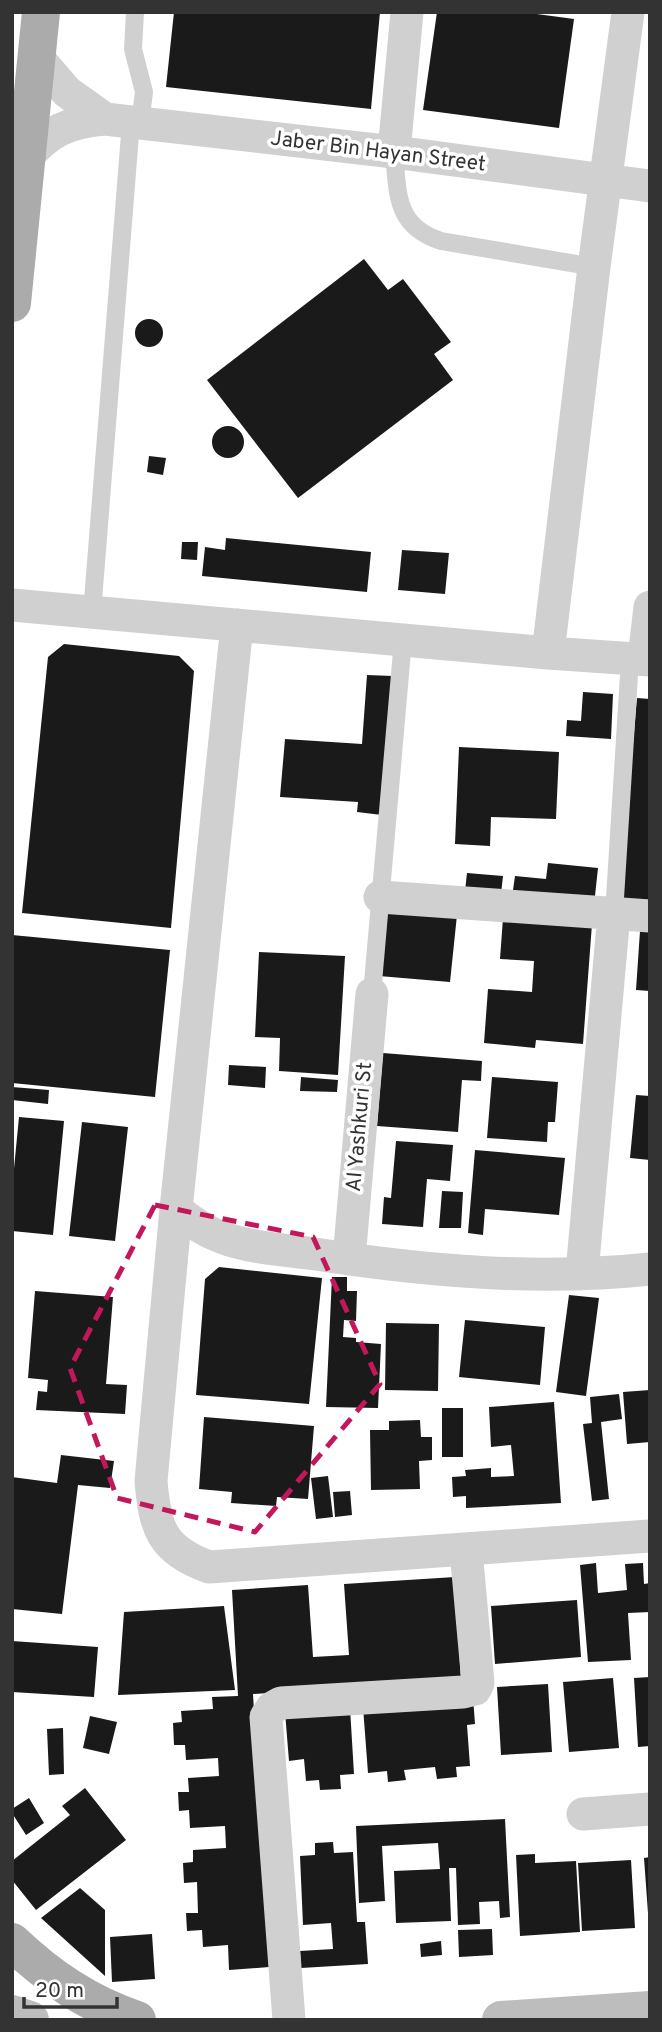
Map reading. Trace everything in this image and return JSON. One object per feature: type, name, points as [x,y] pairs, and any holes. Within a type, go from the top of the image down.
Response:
[{"type":"main road","points":[[12,303],[41,12]]},
{"type":"main road","points":[[12,1942],[46,1973],[85,1997],[137,2020]]},
{"type":"main road","points":[[502,2020],[650,2010]]},
{"type":"main road","points":[[12,2014],[30,2020]]},
{"type":"street","points":[[394,152],[407,12]]},
{"type":"street","points":[[548,653],[594,267],[628,12]]},
{"type":"street","name":"Jaber Bin Hayan Street","points":[[37,57],[67,92],[125,121]]},
{"type":"street","name":"Jaber Bin Hayan Street","points":[[25,159],[40,142],[60,128],[82,121],[125,121],[394,152],[650,187]]},
{"type":"street","points":[[12,605],[641,659],[650,607]]},
{"type":"street","points":[[237,625],[176,1209],[151,1481],[158,1524],[167,1543],[186,1559],[209,1567],[650,1536]]},
{"type":"street","points":[[380,897],[650,916]]},
{"type":"street","points":[[582,1273],[614,914]]},
{"type":"street","name":"Al Yashkuri St","points":[[349,1259],[372,994]]},
{"type":"street","points":[[176,1209],[204,1229],[236,1242],[349,1259],[467,1272],[582,1273],[650,1269]]},
{"type":"street","points":[[289,2020],[266,1717],[272,1708],[281,1703],[463,1692],[475,1689],[478,1683],[466,1550]]},
{"type":"street","points":[[583,1814],[650,1809]]},
{"type":"lane","points":[[92,612],[125,121],[144,92],[133,49],[135,12]]},
{"type":"lane","points":[[394,152],[402,211],[411,226],[425,236],[594,267]]},
{"type":"lane","points":[[372,994],[404,640]]},
{"type":"lane","points":[[614,914],[641,659]]},
{"type":"highlighted area","points":[[155,1205],[313,1237],[380,1384],[255,1532],[117,1498],[70,1368]]},
{"type":"building","points":[[174,12],[380,12],[371,109],[166,87]]},
{"type":"building","points":[[437,12],[522,12],[574,19],[559,128],[423,110]]},
{"type":"building","points":[[364,259],[388,290],[403,279],[451,342],[434,354],[453,380],[298,498],[207,380]]},
{"type":"building","points":[[149,319],[159,323],[163,333],[159,343],[149,347],[139,343],[135,333],[139,323]]},
{"type":"building","points":[[228,426],[239,431],[244,442],[239,453],[228,458],[217,453],[212,442],[217,431]]},
{"type":"building","points":[[149,456],[166,458],[163,475],[147,472]]},
{"type":"building","points":[[226,538],[371,552],[367,592],[202,576],[205,547],[225,550]]},
{"type":"building","points":[[182,542],[198,542],[197,560],[181,559]]},
{"type":"building","points":[[402,550],[449,553],[445,594],[398,590]]},
{"type":"building","points":[[64,644],[179,656],[194,671],[171,928],[22,913],[48,657]]},
{"type":"building","points":[[367,675],[393,676],[382,815],[357,812],[358,802],[280,797],[285,739],[362,744]]},
{"type":"building","points":[[583,692],[613,694],[611,739],[566,736],[567,720],[581,721]]},
{"type":"building","points":[[637,698],[650,699],[650,906],[619,904]]},
{"type":"building","points":[[459,747],[559,752],[556,819],[491,817],[490,846],[455,844]]},
{"type":"building","points":[[548,863],[598,868],[594,905],[512,897],[515,876],[546,879]]},
{"type":"building","points":[[467,873],[503,876],[501,894],[465,891]]},
{"type":"building","points":[[386,908],[457,915],[450,982],[379,976]]},
{"type":"building","points":[[503,918],[592,924],[583,1044],[536,1040],[535,1048],[484,1043],[488,989],[532,992],[534,961],[500,959]]},
{"type":"building","points":[[640,931],[650,932],[650,991],[636,990]]},
{"type":"building","points":[[12,935],[170,950],[155,1097],[12,1083]]},
{"type":"building","points":[[259,952],[345,956],[338,1075],[279,1071],[280,1038],[255,1037]]},
{"type":"building","points":[[383,1053],[482,1061],[481,1081],[462,1080],[458,1132],[377,1126]]},
{"type":"building","points":[[229,1065],[266,1067],[265,1088],[228,1085]]},
{"type":"building","points":[[301,1077],[338,1080],[337,1092],[300,1091]]},
{"type":"building","points":[[492,1077],[558,1082],[555,1122],[548,1122],[547,1142],[487,1138]]},
{"type":"building","points":[[12,1087],[49,1090],[48,1104],[12,1100]]},
{"type":"building","points":[[636,1095],[650,1096],[650,1160],[630,1158]]},
{"type":"building","points":[[19,1117],[64,1121],[53,1235],[12,1231],[12,1189]]},
{"type":"building","points":[[82,1122],[128,1127],[115,1241],[69,1236]]},
{"type":"building","points":[[396,1141],[453,1145],[450,1181],[427,1179],[423,1227],[382,1224],[384,1197],[391,1198]]},
{"type":"building","points":[[475,1150],[565,1158],[559,1215],[485,1209],[483,1235],[468,1233]]},
{"type":"building","points":[[442,1191],[463,1192],[461,1228],[439,1228]]},
{"type":"building","points":[[219,1267],[322,1278],[309,1404],[196,1395],[205,1279]]},
{"type":"building","points":[[332,1277],[347,1277],[347,1291],[357,1291],[356,1321],[344,1320],[343,1337],[356,1338],[356,1342],[381,1344],[378,1408],[326,1407]]},
{"type":"building","points":[[35,1291],[113,1297],[106,1384],[127,1385],[125,1414],[36,1410],[38,1391],[47,1392],[48,1380],[28,1378]]},
{"type":"building","points":[[569,1295],[599,1298],[586,1396],[556,1392]]},
{"type":"building","points":[[465,1320],[545,1327],[540,1385],[459,1377]]},
{"type":"building","points":[[386,1323],[439,1324],[438,1391],[385,1390]]},
{"type":"building","points":[[650,1390],[650,1442],[627,1444],[623,1392]]},
{"type":"building","points":[[619,1394],[622,1419],[601,1422],[609,1499],[592,1501],[583,1424],[592,1423],[590,1397]]},
{"type":"building","points":[[554,1402],[561,1503],[466,1508],[466,1496],[453,1497],[452,1477],[466,1476],[465,1470],[491,1468],[491,1477],[514,1476],[511,1445],[491,1447],[489,1407]]},
{"type":"building","points":[[442,1408],[463,1408],[463,1457],[442,1457]]},
{"type":"building","points":[[204,1417],[314,1426],[308,1499],[277,1497],[276,1506],[231,1503],[232,1492],[199,1489]]},
{"type":"building","points":[[420,1420],[421,1437],[432,1437],[432,1460],[419,1461],[420,1489],[371,1490],[370,1430],[389,1430],[389,1421]]},
{"type":"building","points":[[61,1455],[114,1461],[110,1488],[78,1485],[62,1614],[12,1609],[12,1477],[57,1483]]},
{"type":"building","points":[[328,1476],[333,1517],[316,1519],[311,1478]]},
{"type":"building","points":[[350,1491],[352,1515],[335,1517],[333,1492]]},
{"type":"building","points":[[596,1563],[598,1593],[627,1590],[625,1564],[643,1563],[644,1584],[650,1583],[650,1612],[628,1613],[631,1660],[588,1662],[580,1565]]},
{"type":"building","points":[[455,1577],[461,1681],[253,1694],[269,1967],[229,1970],[228,1945],[203,1947],[202,1930],[187,1931],[186,1913],[198,1913],[197,1882],[184,1883],[183,1863],[193,1862],[193,1850],[226,1848],[225,1826],[190,1828],[189,1810],[179,1811],[178,1792],[189,1792],[188,1778],[219,1776],[218,1758],[186,1760],[185,1745],[174,1745],[173,1723],[182,1722],[181,1711],[213,1709],[212,1697],[238,1696],[232,1590],[308,1585],[313,1657],[349,1655],[344,1584]]},
{"type":"building","points":[[577,1600],[581,1657],[495,1664],[491,1606]]},
{"type":"building","points":[[224,1606],[235,1690],[118,1695],[124,1612]]},
{"type":"building","points":[[12,1641],[98,1647],[94,1697],[12,1692]]},
{"type":"building","points":[[650,1677],[650,1746],[638,1747],[634,1678]]},
{"type":"building","points":[[613,1678],[619,1748],[569,1752],[563,1682]]},
{"type":"building","points":[[548,1684],[552,1752],[501,1755],[497,1687]]},
{"type":"building","points":[[473,1697],[475,1724],[467,1725],[470,1766],[456,1767],[457,1777],[437,1779],[435,1767],[404,1770],[406,1780],[388,1782],[387,1771],[368,1773],[363,1707]]},
{"type":"building","points":[[350,1708],[354,1774],[340,1775],[341,1789],[320,1790],[319,1780],[306,1781],[304,1759],[289,1761],[285,1712]]},
{"type":"building","points":[[90,1716],[117,1722],[109,1754],[83,1748]]},
{"type":"building","points":[[63,1728],[64,1774],[49,1775],[47,1729]]},
{"type":"building","points":[[85,1788],[126,1840],[36,1910],[12,1880],[12,1861],[70,1815],[62,1806]]},
{"type":"building","points":[[29,1798],[44,1823],[26,1835],[12,1809]]},
{"type":"building","points":[[505,1819],[510,1917],[500,1918],[499,1901],[479,1902],[480,1924],[458,1925],[456,1868],[449,1868],[451,1921],[396,1923],[394,1871],[440,1869],[438,1843],[382,1846],[385,1901],[359,1903],[356,1826]]},
{"type":"building","points":[[333,1842],[334,1853],[353,1852],[357,1922],[365,1922],[368,1964],[301,1968],[300,1951],[333,1949],[331,1923],[303,1925],[300,1856],[315,1855],[315,1843]]},
{"type":"building","points":[[535,1854],[535,1863],[576,1861],[580,1932],[520,1936],[516,1855]]},
{"type":"building","points":[[650,1857],[650,1912],[648,1913],[644,1858]]},
{"type":"building","points":[[631,1860],[635,1928],[582,1931],[578,1863]]},
{"type":"building","points":[[80,1888],[105,1910],[105,1976],[41,1918]]},
{"type":"building","points":[[492,1929],[493,1955],[459,1957],[458,1930]]},
{"type":"building","points":[[152,1934],[155,1979],[112,1982],[110,1937]]},
{"type":"building","points":[[441,1941],[442,1955],[421,1957],[420,1944]]}]
